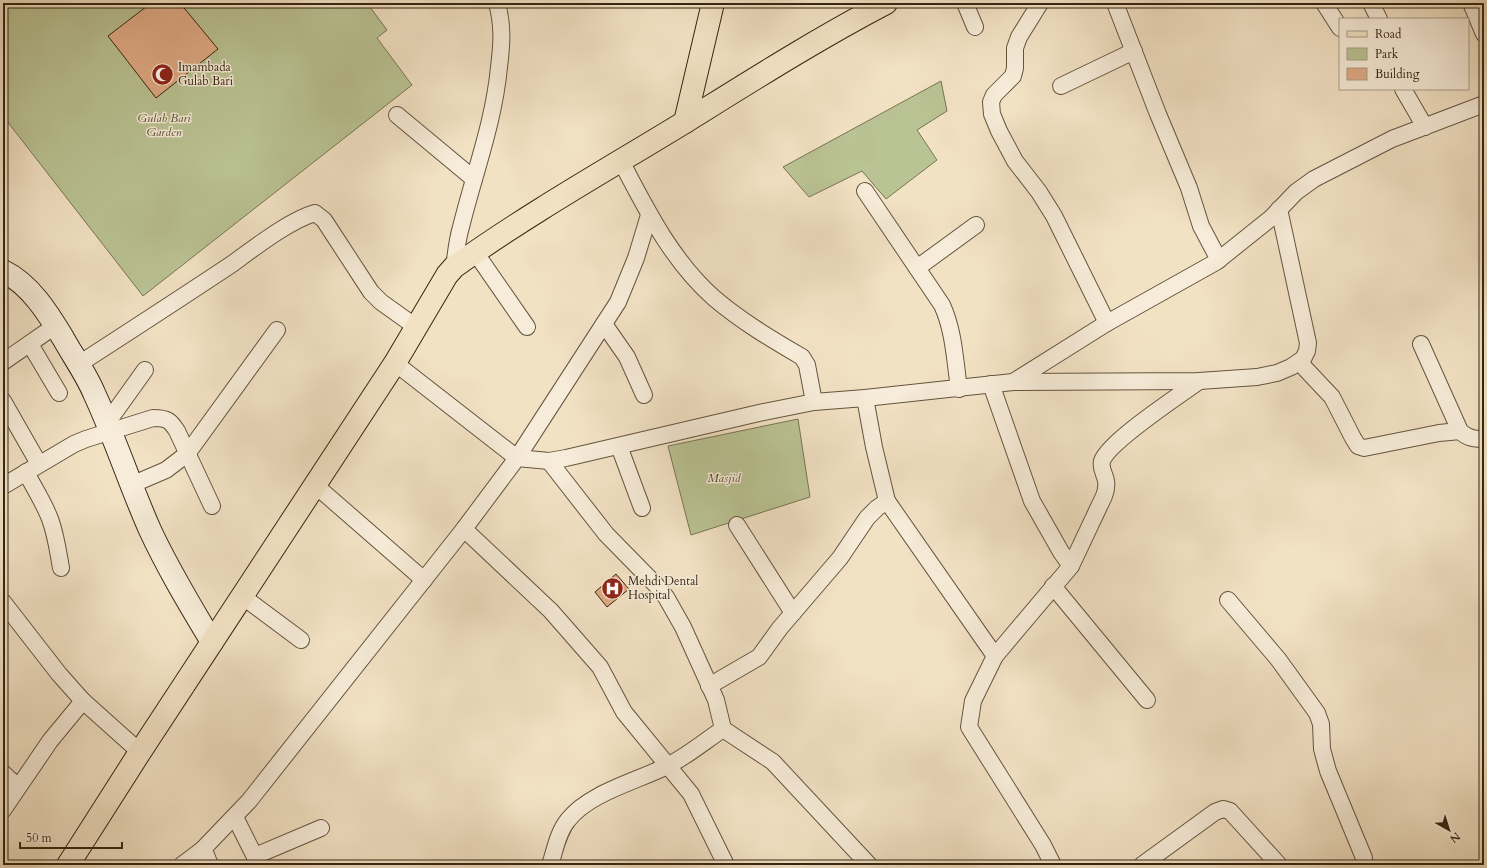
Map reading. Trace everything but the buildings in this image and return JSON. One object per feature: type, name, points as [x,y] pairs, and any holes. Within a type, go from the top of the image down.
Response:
[{"type":"main road","points":[[685,122],[712,3]]},
{"type":"main road","points":[[68,865],[140,752],[395,363],[447,275],[454,267],[475,252],[621,160],[766,72],[886,3]]},
{"type":"street","points":[[454,267],[460,229],[488,129],[497,87],[502,38],[501,18],[497,3]]},
{"type":"street","points":[[965,3],[976,27]]},
{"type":"street","points":[[1040,3],[1019,37],[1015,48],[1015,68],[1013,76],[994,95],[991,102],[992,114],[1015,161],[1039,192],[1054,216],[1107,323]]},
{"type":"street","points":[[1115,3],[1189,188],[1201,226],[1218,260]]},
{"type":"street","points":[[1324,3],[1339,26]]},
{"type":"street","points":[[1371,3],[1378,18]]},
{"type":"street","points":[[1471,3],[1484,34]]},
{"type":"street","points":[[1061,86],[1134,51]]},
{"type":"street","points":[[1404,90],[1425,126]]},
{"type":"street","points":[[1013,382],[1107,323],[1218,260],[1271,218],[1296,192],[1314,179],[1392,139],[1484,104]]},
{"type":"street","points":[[397,115],[474,179]]},
{"type":"street","points":[[621,160],[649,215],[689,272],[714,297],[744,321],[802,357],[807,365],[814,402]]},
{"type":"street","points":[[865,191],[942,305],[951,331],[959,389]]},
{"type":"street","points":[[395,363],[517,458],[549,460],[619,446],[759,413],[814,402],[959,389],[1013,382],[1199,382],[1256,377],[1277,373],[1291,367],[1302,359],[1307,351],[1308,343],[1279,209]]},
{"type":"street","points":[[79,364],[164,310],[280,231],[304,216],[315,214],[324,220],[371,292],[381,302],[416,327]]},
{"type":"street","points":[[182,865],[202,850],[235,817],[259,789],[464,529],[517,458],[618,302],[627,282],[649,215]]},
{"type":"street","points":[[917,268],[976,225]]},
{"type":"street","points":[[475,252],[527,327]]},
{"type":"street","points":[[3,271],[30,291],[56,326],[79,364],[94,391],[151,531],[176,582],[212,642]]},
{"type":"street","points":[[604,324],[627,357],[644,394]]},
{"type":"street","points":[[3,362],[56,326]]},
{"type":"street","points":[[131,485],[166,470],[187,454],[277,330]]},
{"type":"street","points":[[30,344],[59,393]]},
{"type":"street","points":[[1422,344],[1460,431],[1465,436],[1476,439],[1484,438]]},
{"type":"street","points":[[1299,362],[1332,397],[1358,446],[1364,448],[1439,433],[1460,431]]},
{"type":"street","points":[[109,427],[145,370]]},
{"type":"street","points":[[1053,865],[1043,845],[969,727],[973,701],[995,656],[1071,566],[1107,487],[1106,480],[1101,469],[1102,461],[1106,455],[1111,448],[1130,432],[1199,382]]},
{"type":"street","points":[[991,384],[1032,501],[1061,552],[1071,566]]},
{"type":"street","points":[[866,398],[874,447],[887,501],[995,656]]},
{"type":"street","points":[[3,401],[33,468],[51,520],[61,568]]},
{"type":"street","points":[[3,486],[74,444],[109,427],[153,418],[164,418],[172,423],[177,431],[212,506]]},
{"type":"street","points":[[619,446],[642,508]]},
{"type":"street","points":[[549,460],[606,534],[656,585],[666,598],[683,627],[716,700],[723,729],[773,762],[869,865]]},
{"type":"street","points":[[315,485],[424,580]]},
{"type":"street","points":[[709,686],[759,657],[793,613],[840,558],[867,518],[887,501]]},
{"type":"street","points":[[737,525],[793,613]]},
{"type":"street","points":[[464,529],[551,611],[600,667],[624,712],[691,794],[726,865]]},
{"type":"street","points":[[1053,586],[1147,700]]},
{"type":"street","points":[[242,596],[301,640]]},
{"type":"street","points":[[1228,600],[1278,659],[1312,704],[1317,713],[1321,724],[1322,748],[1326,766],[1364,858],[1363,865]]},
{"type":"street","points":[[3,602],[59,674],[83,701],[140,752]]},
{"type":"street","points":[[3,810],[54,736],[83,701]]},
{"type":"street","points":[[550,865],[559,836],[569,819],[576,812],[604,793],[668,766],[723,729]]},
{"type":"street","points":[[3,773],[18,787]]},
{"type":"street","points":[[1142,865],[1215,812],[1223,810],[1230,811],[1278,865]]},
{"type":"street","points":[[235,817],[257,860],[321,828]]},
{"type":"street","points":[[202,850],[210,865]]},
{"type":"green space","name":"Gulab Bari Garden","points":[[3,3],[350,3],[352,6],[355,3],[367,3],[387,30],[377,38],[412,85],[143,296],[3,116]]},
{"type":"green space","points":[[941,81],[947,111],[917,130],[937,160],[886,199],[862,171],[809,197],[783,167]]},
{"type":"green space","name":"Masjid","points":[[798,419],[810,497],[691,535],[668,446]]},
{"type":"place","name":"Imambada Gulab Bari","points":[[162,74]]},
{"type":"place","name":"Mehdi Dental Hospital","points":[[613,588]]}]
